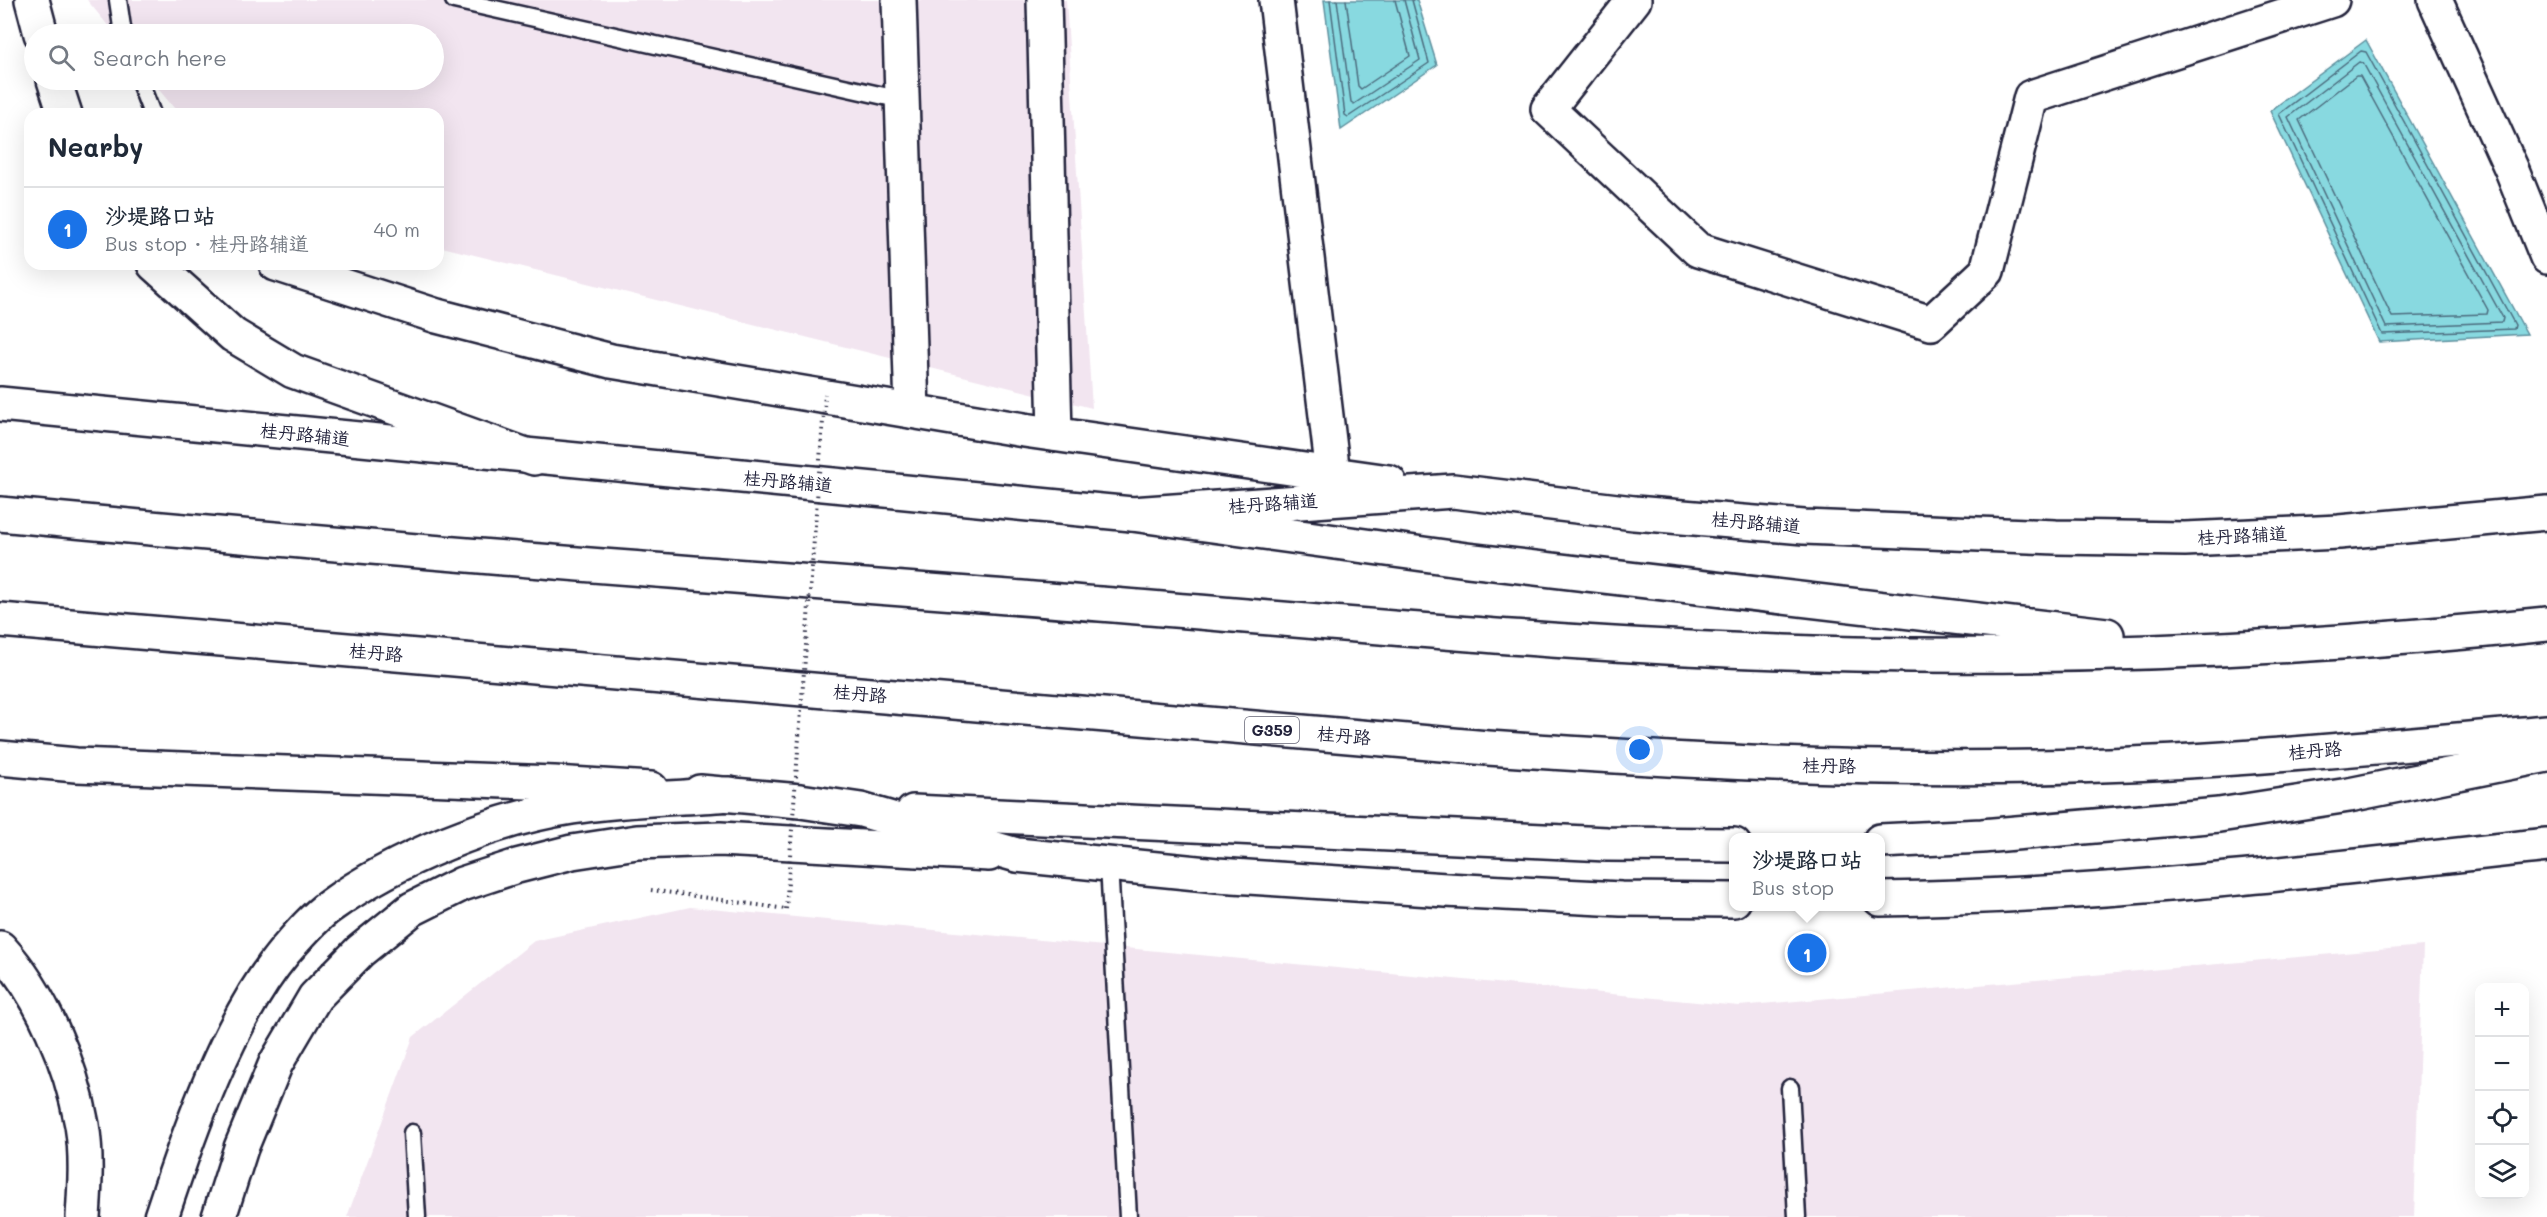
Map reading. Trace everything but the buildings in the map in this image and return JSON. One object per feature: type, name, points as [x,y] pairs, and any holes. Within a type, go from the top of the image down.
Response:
[{"type":"main road","points":[[32,0],[38,24]]},
{"type":"main road","points":[[899,0],[912,411]]},
{"type":"main road","points":[[1044,0],[1055,434]]},
{"type":"main road","points":[[1276,0],[1333,474]]},
{"type":"main road","points":[[1634,0],[1548,109],[1698,250],[1931,323],[1987,271],[2031,97],[2332,0]]},
{"type":"main road","points":[[2435,0],[2512,170],[2547,257]]},
{"type":"main road","points":[[57,90],[63,108]]},
{"type":"main road","points":[[161,270],[232,335],[293,372],[534,458]]},
{"type":"main road","points":[[294,270],[436,316],[611,361],[1055,434],[1454,491]]},
{"type":"main road","name":"桂丹路辅道","points":[[0,404],[534,458],[1132,514],[1454,491],[1634,513],[1804,527],[2055,537],[2185,539],[2339,532],[2547,513]]},
{"type":"main road","points":[[0,514],[221,535],[1491,635],[1697,648],[1855,654],[2225,649],[2547,624]]},
{"type":"main road","points":[[1132,514],[1479,561],[2225,649]]},
{"type":"main road","name":"桂丹路","points":[[0,620],[1476,747],[1730,763],[1923,768],[2061,766],[2191,761],[2547,732]]},
{"type":"main road","points":[[1885,841],[1982,836],[2219,815],[2349,795],[2547,755]]},
{"type":"main road","points":[[0,758],[76,765],[554,783],[730,794],[861,810],[1607,844],[1729,845]]},
{"type":"main road","points":[[161,1217],[216,1070],[244,1011],[285,951],[329,907],[382,873],[455,840],[515,818],[604,803],[730,794]]},
{"type":"main road","points":[[861,810],[1017,855]]},
{"type":"main road","points":[[219,1217],[241,1148],[276,1063],[315,997],[360,951],[412,909],[462,885],[539,860],[572,852],[637,842],[720,839],[1017,855],[1217,875],[1446,890],[1621,898],[1729,900]]},
{"type":"main road","points":[[1885,899],[1962,898],[2152,887],[2547,845]]},
{"type":"main road","points":[[0,948],[45,1012],[71,1078],[82,1127],[85,1180],[83,1217]]},
{"type":"lane","points":[[118,0],[122,24]]},
{"type":"lane","points":[[454,0],[495,5],[902,100]]},
{"type":"lane","points":[[144,90],[150,108]]},
{"type":"lane","points":[[1109,864],[1128,1217]]},
{"type":"lane","points":[[1790,1088],[1797,1217]]},
{"type":"lane","points":[[412,1133],[417,1217]]},
{"type":"path","points":[[651,890],[786,909],[825,394]]},
{"type":"shaded area","points":[[87,0],[1066,0],[1092,408],[444,247],[444,108],[174,108],[159,90],[444,90],[444,24],[107,24]]},
{"type":"shaded area","points":[[690,907],[1739,1006],[2423,946],[2414,1217],[347,1217],[413,1037],[534,941]]},
{"type":"water","points":[[1324,0],[1417,0],[1437,65],[1341,130]]},
{"type":"water","points":[[2366,40],[2527,334],[2379,342],[2270,111]]},
{"type":"place","name":"沙堤路口站","points":[[1807,953]]}]
